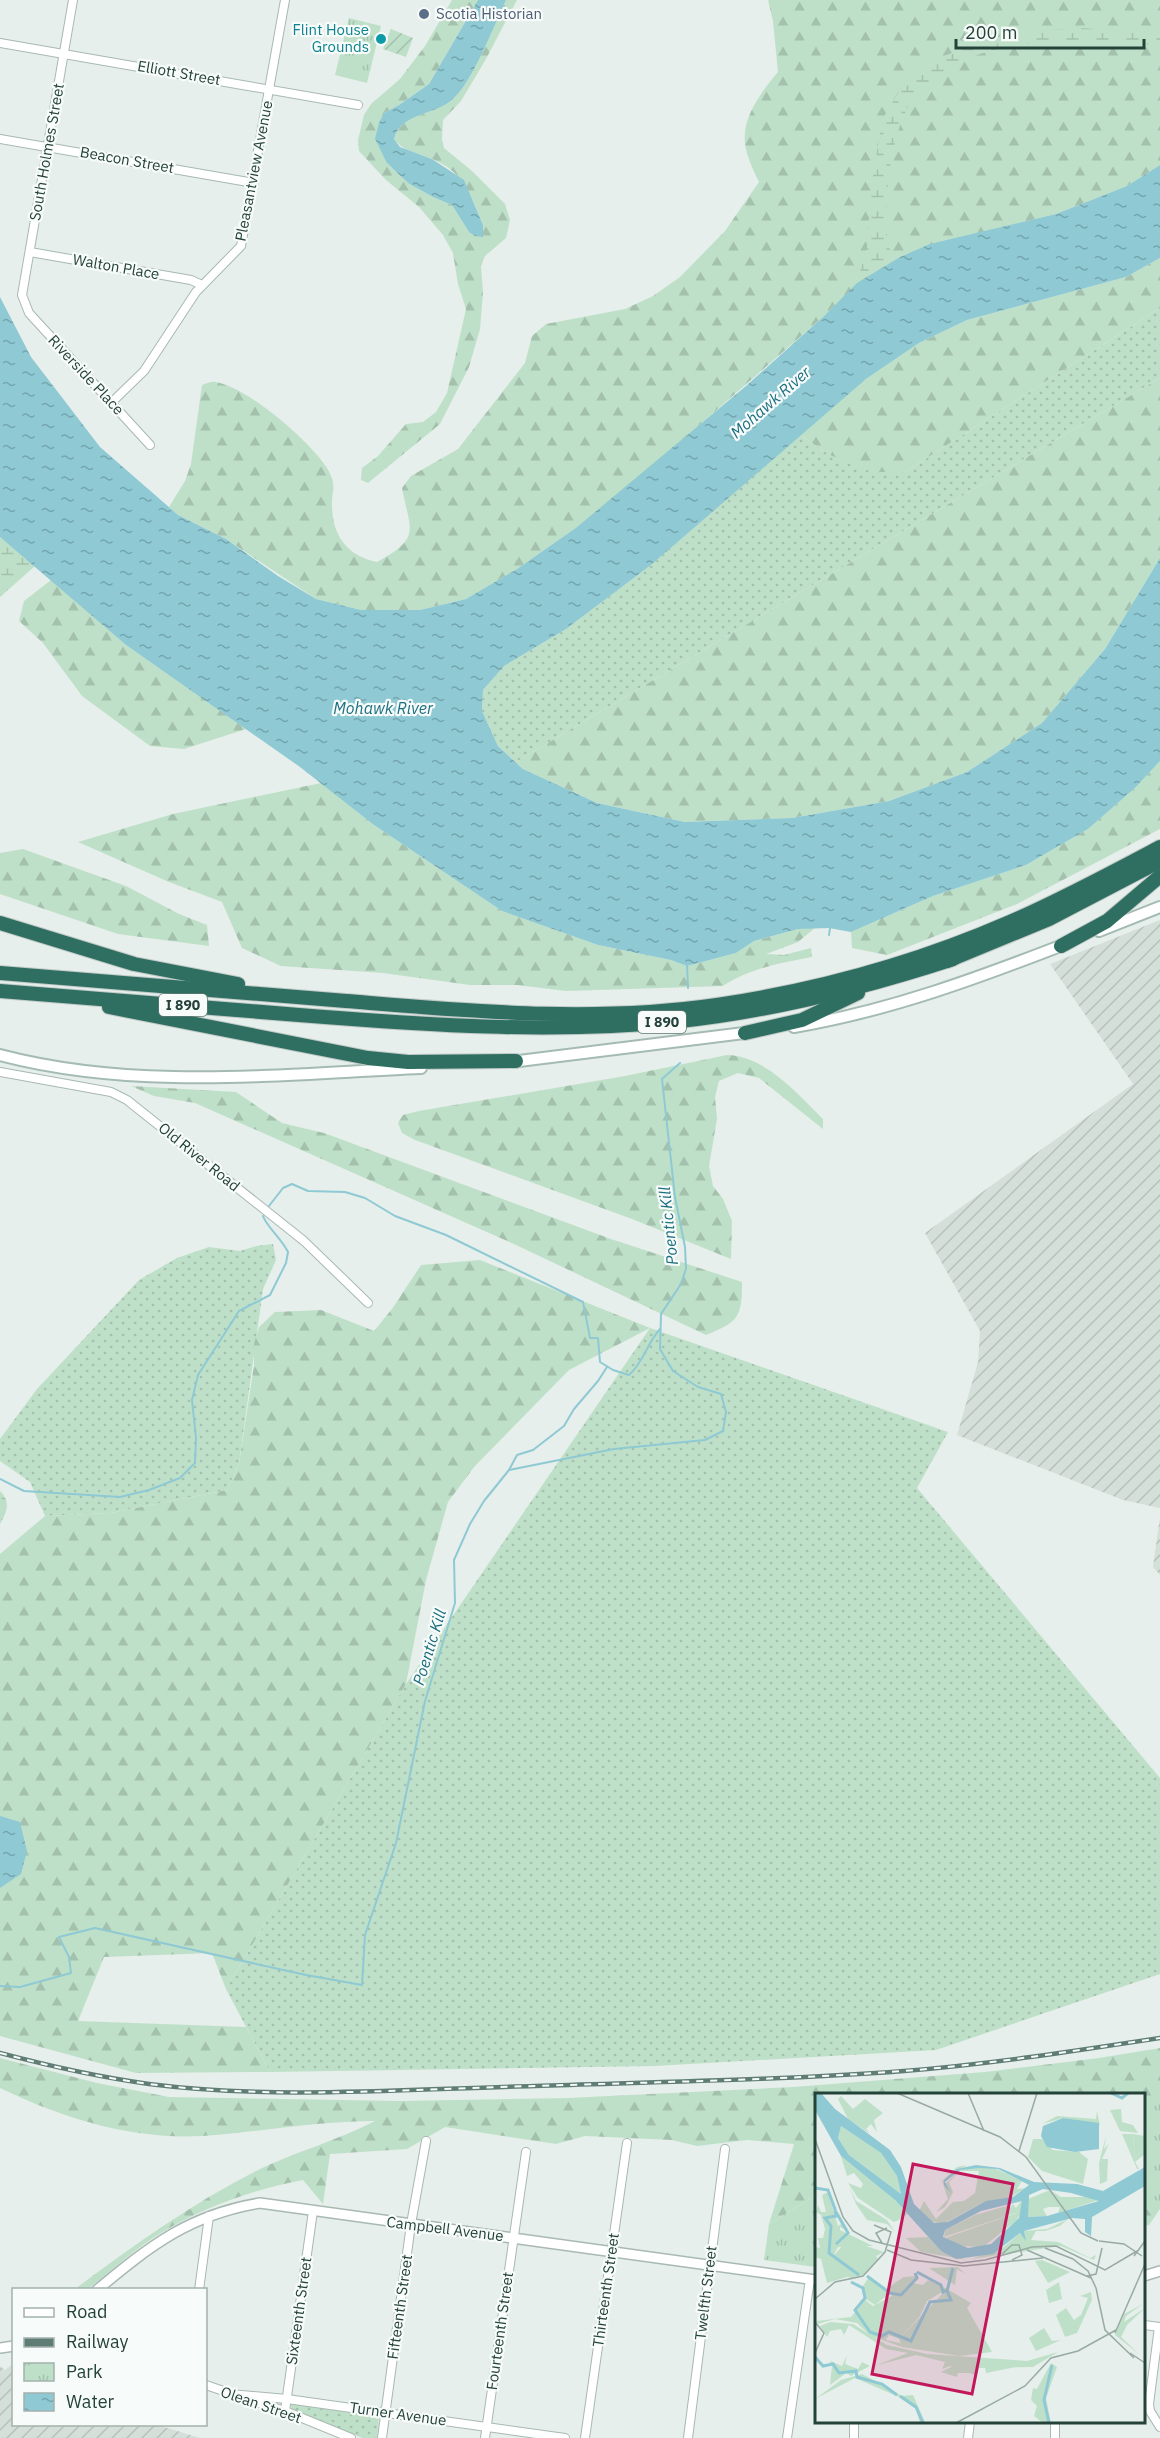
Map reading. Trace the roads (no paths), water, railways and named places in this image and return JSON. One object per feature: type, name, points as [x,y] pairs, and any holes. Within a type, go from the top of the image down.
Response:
[{"type":"highway","points":[[1074,892],[1160,838]]},
{"type":"highway","name":"I 890","points":[[0,973],[553,1016],[625,1014],[714,1005],[816,986],[916,958],[991,930],[1074,892],[1160,847]]},
{"type":"highway","name":"I 890","points":[[0,991],[437,1026],[554,1029],[648,1024],[751,1011],[852,989],[953,959],[1049,919],[1160,861]]},
{"type":"highway","points":[[1061,946],[1107,921],[1160,876]]},
{"type":"highway","points":[[0,923],[88,952],[156,970],[350,1001]]},
{"type":"highway","points":[[744,1033],[802,1020],[862,992],[953,959]]},
{"type":"highway","points":[[0,991],[121,1010],[368,1058],[408,1062],[516,1061]]},
{"type":"main road","points":[[0,1055],[66,1069],[152,1077],[450,1067],[744,1033],[813,1024],[903,1002],[968,982],[1160,907]]},
{"type":"street","name":"South Holmes Street","points":[[23,303],[22,295],[73,0]]},
{"type":"street","name":"Pleasantview Avenue","points":[[111,403],[144,371],[186,304],[241,246],[285,0]]},
{"type":"street","name":"Elliott Street","points":[[0,43],[358,105]]},
{"type":"street","name":"Beacon Street","points":[[0,139],[254,183]]},
{"type":"street","name":"Walton Place","points":[[30,252],[191,280],[202,285]]},
{"type":"street","name":"Riverside Place","points":[[23,303],[150,445]]},
{"type":"street","name":"Old River Road","points":[[0,1072],[111,1092],[127,1100],[304,1241],[368,1303]]},
{"type":"street","name":"Fifteenth Street","points":[[382,2438],[411,2224],[426,2141]]},
{"type":"street","name":"Thirteenth Street","points":[[585,2438],[627,2143]]},
{"type":"street","name":"Twelfth Street","points":[[688,2438],[725,2149]]},
{"type":"street","name":"Fourteenth Street","points":[[485,2438],[526,2152]]},
{"type":"street","name":"Campbell Avenue","points":[[98,2288],[158,2241],[209,2216],[232,2208],[260,2203],[813,2280]]},
{"type":"street","name":"Sixteenth Street","points":[[285,2411],[313,2211]]},
{"type":"street","points":[[199,2288],[209,2216]]},
{"type":"street","points":[[1145,2275],[1160,2271]]},
{"type":"street","points":[[787,2438],[813,2280]]},
{"type":"street","points":[[1145,2325],[1160,2327],[1149,2404],[1152,2417],[1160,2427]]},
{"type":"street","name":"Olean Street","points":[[207,2385],[285,2411],[351,2438]]},
{"type":"street","name":"Turner Avenue","points":[[231,2394],[287,2399],[565,2438]]},
{"type":"street","points":[[968,2438],[970,2423]]},
{"type":"water","points":[[478,0],[506,0],[468,80],[453,99],[437,109],[411,119],[398,130],[394,139],[400,147],[432,159],[464,180],[483,225],[483,237],[469,232],[452,205],[408,183],[387,163],[375,139],[384,113],[429,84]]},
{"type":"water","name":"Mohawk River","points":[[1160,165],[1160,258],[1126,277],[967,320],[919,343],[866,379],[651,565],[566,629],[504,666],[483,690],[482,711],[498,746],[523,769],[597,803],[685,822],[792,818],[889,801],[967,772],[1042,723],[1105,649],[1160,558],[1160,761],[1135,788],[1088,829],[1026,865],[933,896],[851,932],[829,928],[798,929],[754,941],[736,953],[687,966],[671,960],[598,945],[502,911],[374,825],[300,767],[126,645],[0,537],[0,297],[31,357],[100,447],[178,515],[226,539],[278,576],[316,599],[361,610],[420,610],[466,599],[517,569],[577,527],[746,386],[857,283],[900,257],[930,244],[1056,214],[1127,186]]},
{"type":"water","points":[[0,1816],[20,1822],[27,1851],[21,1874],[0,1888]]},
{"type":"waterway","points":[[829,935],[830,928]]},
{"type":"waterway","name":"Poentic Kill","points":[[687,964],[688,988]]},
{"type":"waterway","name":"Poentic Kill","points":[[0,1986],[20,1987],[71,1973],[69,1957],[59,1937],[95,1928],[306,1975],[362,1985],[365,1935],[396,1843],[425,1701],[455,1603],[454,1560],[470,1524],[484,1501],[509,1470],[614,1449],[705,1440],[723,1431],[726,1412],[721,1394],[698,1387],[673,1371],[660,1349],[661,1314],[681,1284],[686,1269],[685,1247],[675,1197],[662,1079],[680,1063]]},
{"type":"waterway","points":[[269,1206],[283,1188],[292,1184],[308,1191],[345,1192],[365,1198],[395,1216],[446,1235],[583,1302],[590,1338],[598,1338],[600,1362],[613,1370],[629,1375],[660,1329]]},
{"type":"waterway","points":[[0,1479],[24,1491],[120,1497],[149,1490],[180,1478],[195,1463],[196,1438],[192,1400],[198,1375],[239,1311],[270,1295],[286,1263],[288,1252],[263,1216]]},
{"type":"waterway","points":[[509,1470],[517,1455],[533,1450],[564,1426],[574,1409],[607,1367]]},
{"type":"railway","points":[[0,2053],[74,2071],[149,2084],[245,2091],[342,2092],[858,2074],[1000,2061],[1160,2038]]},
{"type":"place","name":"Scotia Historian","points":[[424,14]]},
{"type":"place","name":"Flint House Grounds","points":[[381,39]]}]
